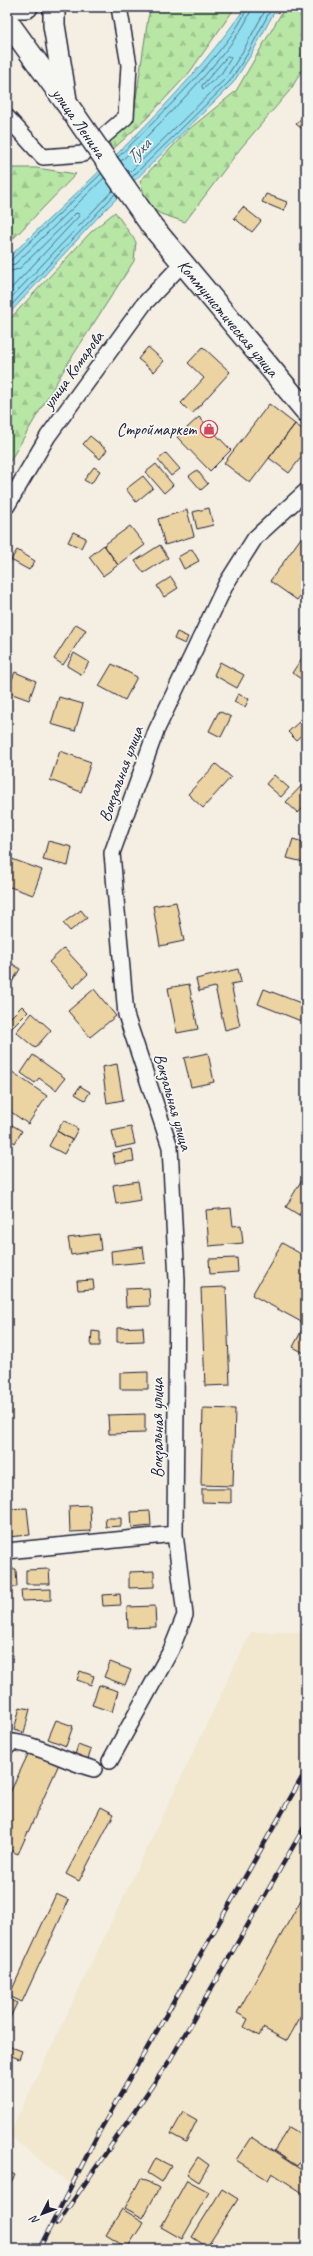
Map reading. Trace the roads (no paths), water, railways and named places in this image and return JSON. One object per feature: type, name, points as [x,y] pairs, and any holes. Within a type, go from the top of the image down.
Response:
[{"type":"main road","points":[[15,7],[27,7]]},
{"type":"main road","points":[[54,7],[54,25],[67,104]]},
{"type":"main road","name":"улица Ленина","points":[[7,21],[151,225]]},
{"type":"main road","name":"Коммунистическая улица","points":[[151,225],[306,411]]},
{"type":"street","points":[[7,117],[43,157],[83,154],[126,117],[129,64],[119,7]]},
{"type":"street","name":"улица Комарова","points":[[7,506],[57,423],[144,304],[182,264]]},
{"type":"street","name":"Вокзальная улица","points":[[110,1761],[171,1650],[185,1615],[176,1534],[177,1280],[170,1147],[126,1015],[112,852],[156,731],[226,584],[255,538],[306,491]]},
{"type":"street","points":[[7,1551],[176,1534]]},
{"type":"street","points":[[7,1747],[13,1742],[30,1744],[76,1765],[94,1769]]},
{"type":"water","name":"Туха","points":[[243,7],[277,7],[251,55],[233,83],[99,216],[7,316],[7,259],[100,171],[160,110],[189,79],[216,46],[242,12]]},
{"type":"railway","points":[[39,2249],[98,2134],[304,1774]]},
{"type":"railway","points":[[57,2224],[170,2060],[306,1824]]},
{"type":"place","name":"Строймаркет","points":[[209,429]]}]
